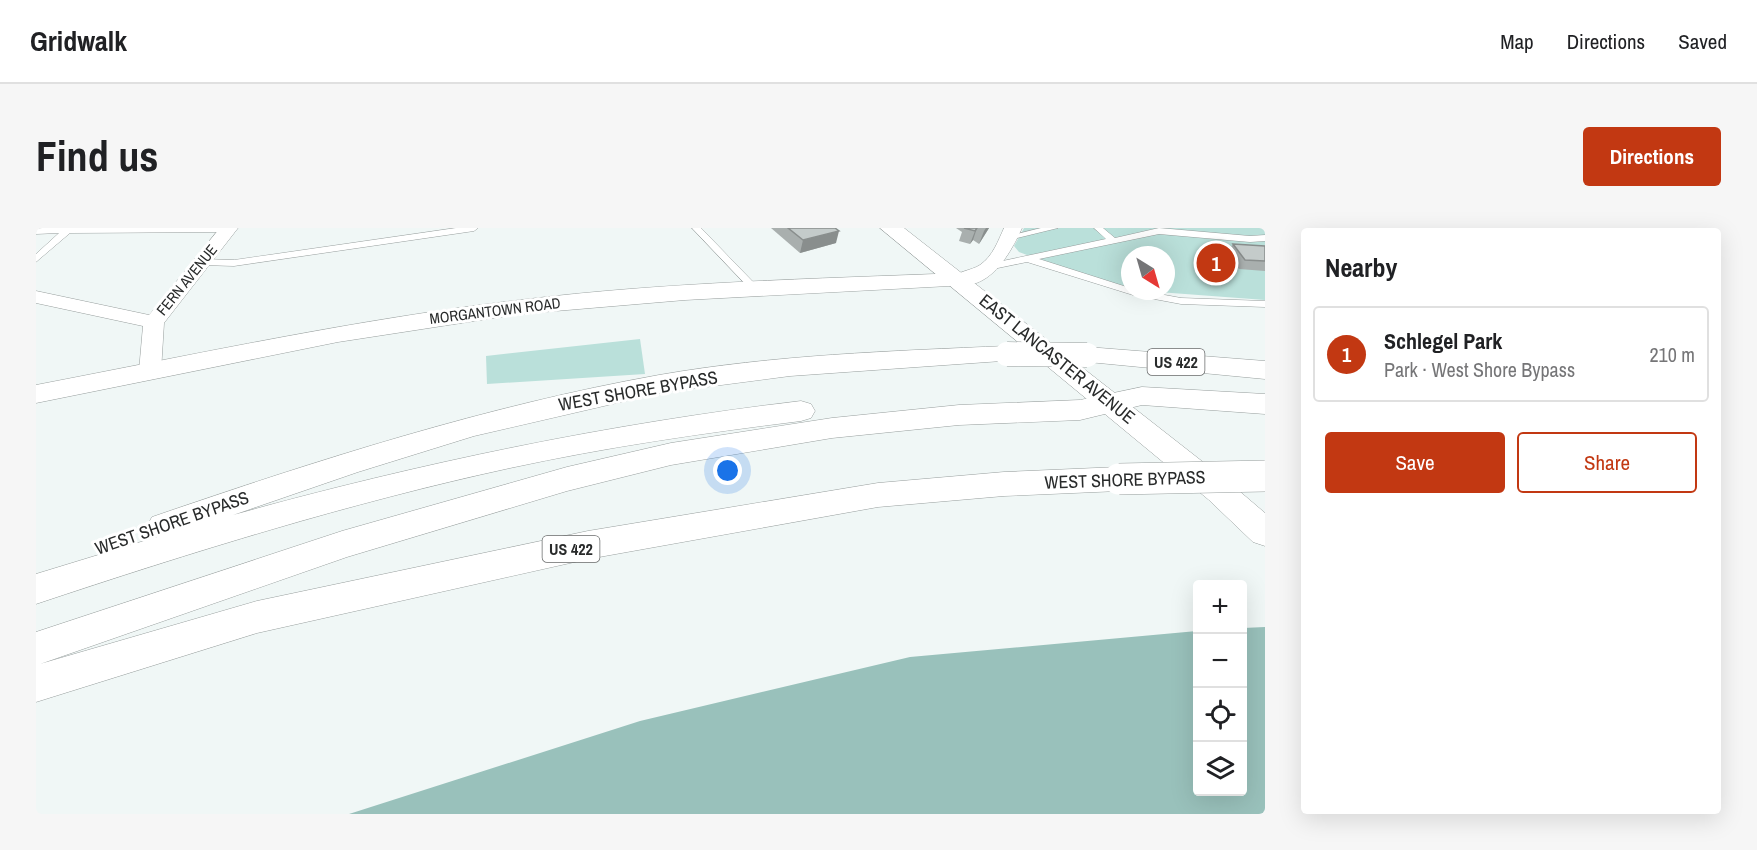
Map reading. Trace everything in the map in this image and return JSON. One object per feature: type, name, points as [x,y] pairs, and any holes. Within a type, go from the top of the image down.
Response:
[{"type":"main road","name":"EAST LANCASTER AVENUE","points":[[891,228],[960,280],[1110,402],[1220,492],[1265,533]]},
{"type":"main road","name":"MORGANTOWN ROAD","points":[[36,394],[346,333],[467,314],[617,297],[754,288],[960,280]]},
{"type":"main road","name":"WEST SHORE BYPASS","points":[[36,571],[256,494],[469,427],[580,400],[661,384],[838,362],[1007,354],[1087,355],[1265,370]]},
{"type":"main road","points":[[36,589],[329,500],[463,466],[588,440],[754,416],[952,399],[1059,394],[1163,412],[1265,420]]},
{"type":"main road","points":[[36,649],[342,545],[615,467],[723,444],[832,428],[959,415],[1080,410],[1142,396],[1265,404]]},
{"type":"main road","name":"WEST SHORE BYPASS","points":[[36,684],[257,617],[588,545],[878,495],[1004,484],[1265,476]]},
{"type":"street","name":"FERN AVENUE","points":[[150,371],[154,322],[229,228]]},
{"type":"street","points":[[960,280],[984,273],[993,266],[1011,233]]},
{"type":"street","points":[[36,297],[154,322]]},
{"type":"lane","points":[[36,231],[229,228]]},
{"type":"lane","points":[[202,262],[234,263],[474,228]]},
{"type":"lane","points":[[696,228],[754,288]]},
{"type":"lane","points":[[1011,233],[1054,228]]},
{"type":"lane","points":[[1098,228],[1113,241]]},
{"type":"lane","points":[[1130,228],[1250,239],[1265,237]]},
{"type":"lane","points":[[993,266],[1159,231]]},
{"type":"lane","points":[[36,259],[66,232]]},
{"type":"lane","points":[[1029,259],[1133,292],[1181,301],[1265,304]]},
{"type":"shaded area","points":[[1024,228],[1265,228],[1265,300],[1175,293],[1175,246],[1121,246],[1121,286],[1072,272],[1019,252],[1014,246]]},
{"type":"shaded area","points":[[640,339],[645,374],[487,384],[486,356]]},
{"type":"shaded area","points":[[1265,627],[1265,814],[349,814],[640,721],[910,657],[1193,631],[1193,796],[1247,796],[1247,628]]},
{"type":"building","points":[[788,228],[835,228],[839,231],[803,240]]},
{"type":"building","points":[[1233,244],[1265,246],[1265,261],[1245,260]]},
{"type":"place","name":"Schlegel Park","points":[[1216,263]]}]
